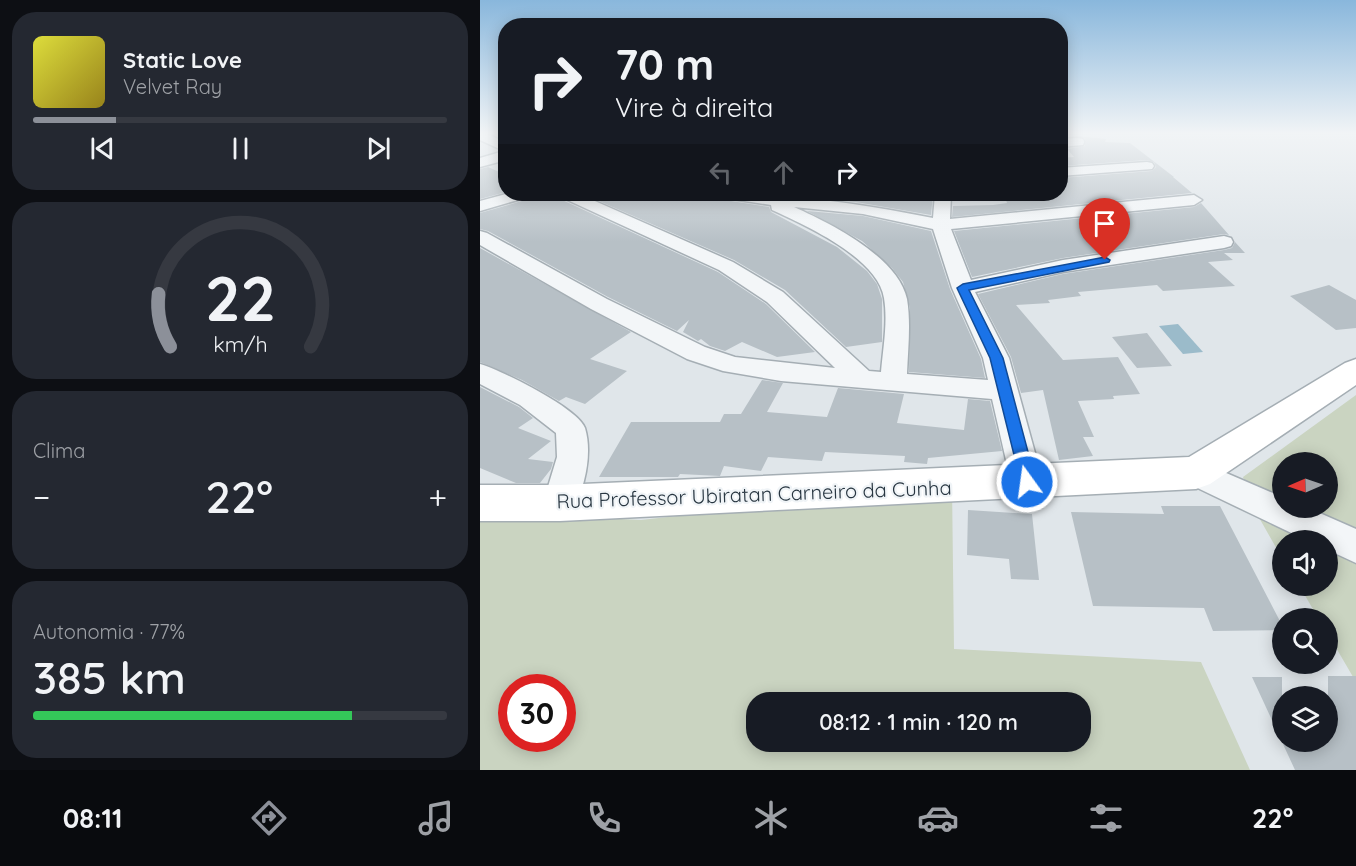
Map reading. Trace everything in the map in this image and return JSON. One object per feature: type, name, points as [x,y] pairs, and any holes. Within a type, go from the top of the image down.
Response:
[{"type":"street","points":[[1068,171],[1090,170]]},
{"type":"street","points":[[783,201],[863,209],[941,225],[1194,200]]},
{"type":"street","points":[[480,206],[498,201]]},
{"type":"street","points":[[582,201],[726,266],[775,297],[863,380]]},
{"type":"street","points":[[767,201],[810,220],[854,249],[876,268],[894,291],[896,325],[894,382]]},
{"type":"street","points":[[943,201],[941,225],[963,288],[996,358],[1027,482]]},
{"type":"street","points":[[480,237],[599,304],[696,353],[732,365],[863,380],[1004,391]]},
{"type":"street","points":[[963,288],[1063,266],[1224,242]]},
{"type":"street","points":[[1196,473],[1356,370]]},
{"type":"street","points":[[480,373],[530,398],[570,428],[573,457],[561,503]]},
{"type":"street","points":[[1196,473],[1356,546]]},
{"type":"street","name":"Rua Professor Ubiratan Carneiro da Cunha","points":[[480,503],[561,503],[1196,473]]},
{"type":"green space","points":[[1356,395],[1356,682],[1338,651],[1338,608],[1312,608],[1305,596],[1338,596],[1338,530],[1272,530],[1272,540],[1253,507],[1243,477],[1272,456],[1272,518],[1338,518],[1338,452],[1277,452]]},
{"type":"green space","points":[[952,485],[954,649],[1201,662],[1250,770],[480,770],[480,512],[641,520]]},
{"type":"water","points":[[1178,324],[1203,352],[1183,354],[1159,326]]},
{"type":"building","points":[[480,170],[498,171],[498,194],[480,199]]},
{"type":"building","points":[[1165,170],[1192,193],[952,217],[953,206],[993,205],[1007,203],[1006,201],[1068,201],[1068,177]]},
{"type":"building","points":[[522,201],[564,201],[718,272],[766,304],[815,352],[777,357],[742,342],[725,351],[710,346],[701,339],[698,341],[683,332],[689,320],[677,331],[608,297],[488,231],[480,229],[480,213]]},
{"type":"building","points":[[599,201],[731,201],[769,207],[771,212],[837,247],[867,271],[877,284],[882,299],[882,342],[846,347],[785,290],[734,260]]},
{"type":"building","points":[[846,201],[932,201],[931,215]]},
{"type":"building","points":[[1201,203],[1229,235],[1063,258],[972,277],[954,231],[1194,207]]},
{"type":"building","points":[[807,211],[863,216],[931,231],[950,289],[981,359],[985,378],[909,372],[910,308],[903,282],[892,268],[862,241]]},
{"type":"building","points":[[1235,242],[1245,253],[1224,253],[1233,260],[1208,262],[1235,286],[1163,291],[1157,285],[1078,292],[1081,296],[1048,300],[1050,303],[1016,305],[1063,360],[1118,357],[1140,394],[1113,396],[1114,399],[1078,401],[1094,437],[1083,437],[1093,456],[1059,460],[1043,390],[1021,393],[1011,357],[978,294],[1063,274],[1224,250],[1232,248]]},
{"type":"building","points":[[480,248],[631,332],[590,359],[627,371],[585,404],[566,397],[559,401],[522,380],[480,362]]},
{"type":"building","points":[[1329,285],[1356,300],[1356,328],[1336,330],[1290,296]]},
{"type":"building","points":[[1147,333],[1172,366],[1137,368],[1112,337]]},
{"type":"building","points":[[762,380],[783,383],[767,412],[827,417],[838,388],[904,394],[897,423],[964,430],[968,399],[990,401],[1002,451],[928,458],[927,464],[904,462],[905,456],[825,452],[822,461],[768,457],[761,471],[724,466],[720,476],[680,474],[678,477],[599,477],[631,422],[720,422],[724,414],[741,414]]},
{"type":"building","points":[[480,387],[519,407],[533,418],[518,428],[551,441],[528,459],[553,462],[551,469],[540,483],[516,483],[480,468]]},
{"type":"building","points":[[1161,506],[1220,506],[1273,608],[1272,630],[1213,631],[1204,608],[1093,606],[1071,512],[1164,514]]},
{"type":"building","points":[[968,510],[1032,514],[1039,580],[1011,579],[1009,559],[967,555]]},
{"type":"building","points":[[1328,676],[1356,676],[1356,770],[1295,770],[1287,752],[1338,752],[1338,686],[1328,686]]},
{"type":"building","points":[[1252,677],[1282,677],[1282,686],[1272,686],[1272,720]]},
{"type":"route","points":[[1027,482],[996,358],[963,288],[1063,266],[1105,260]]}]
